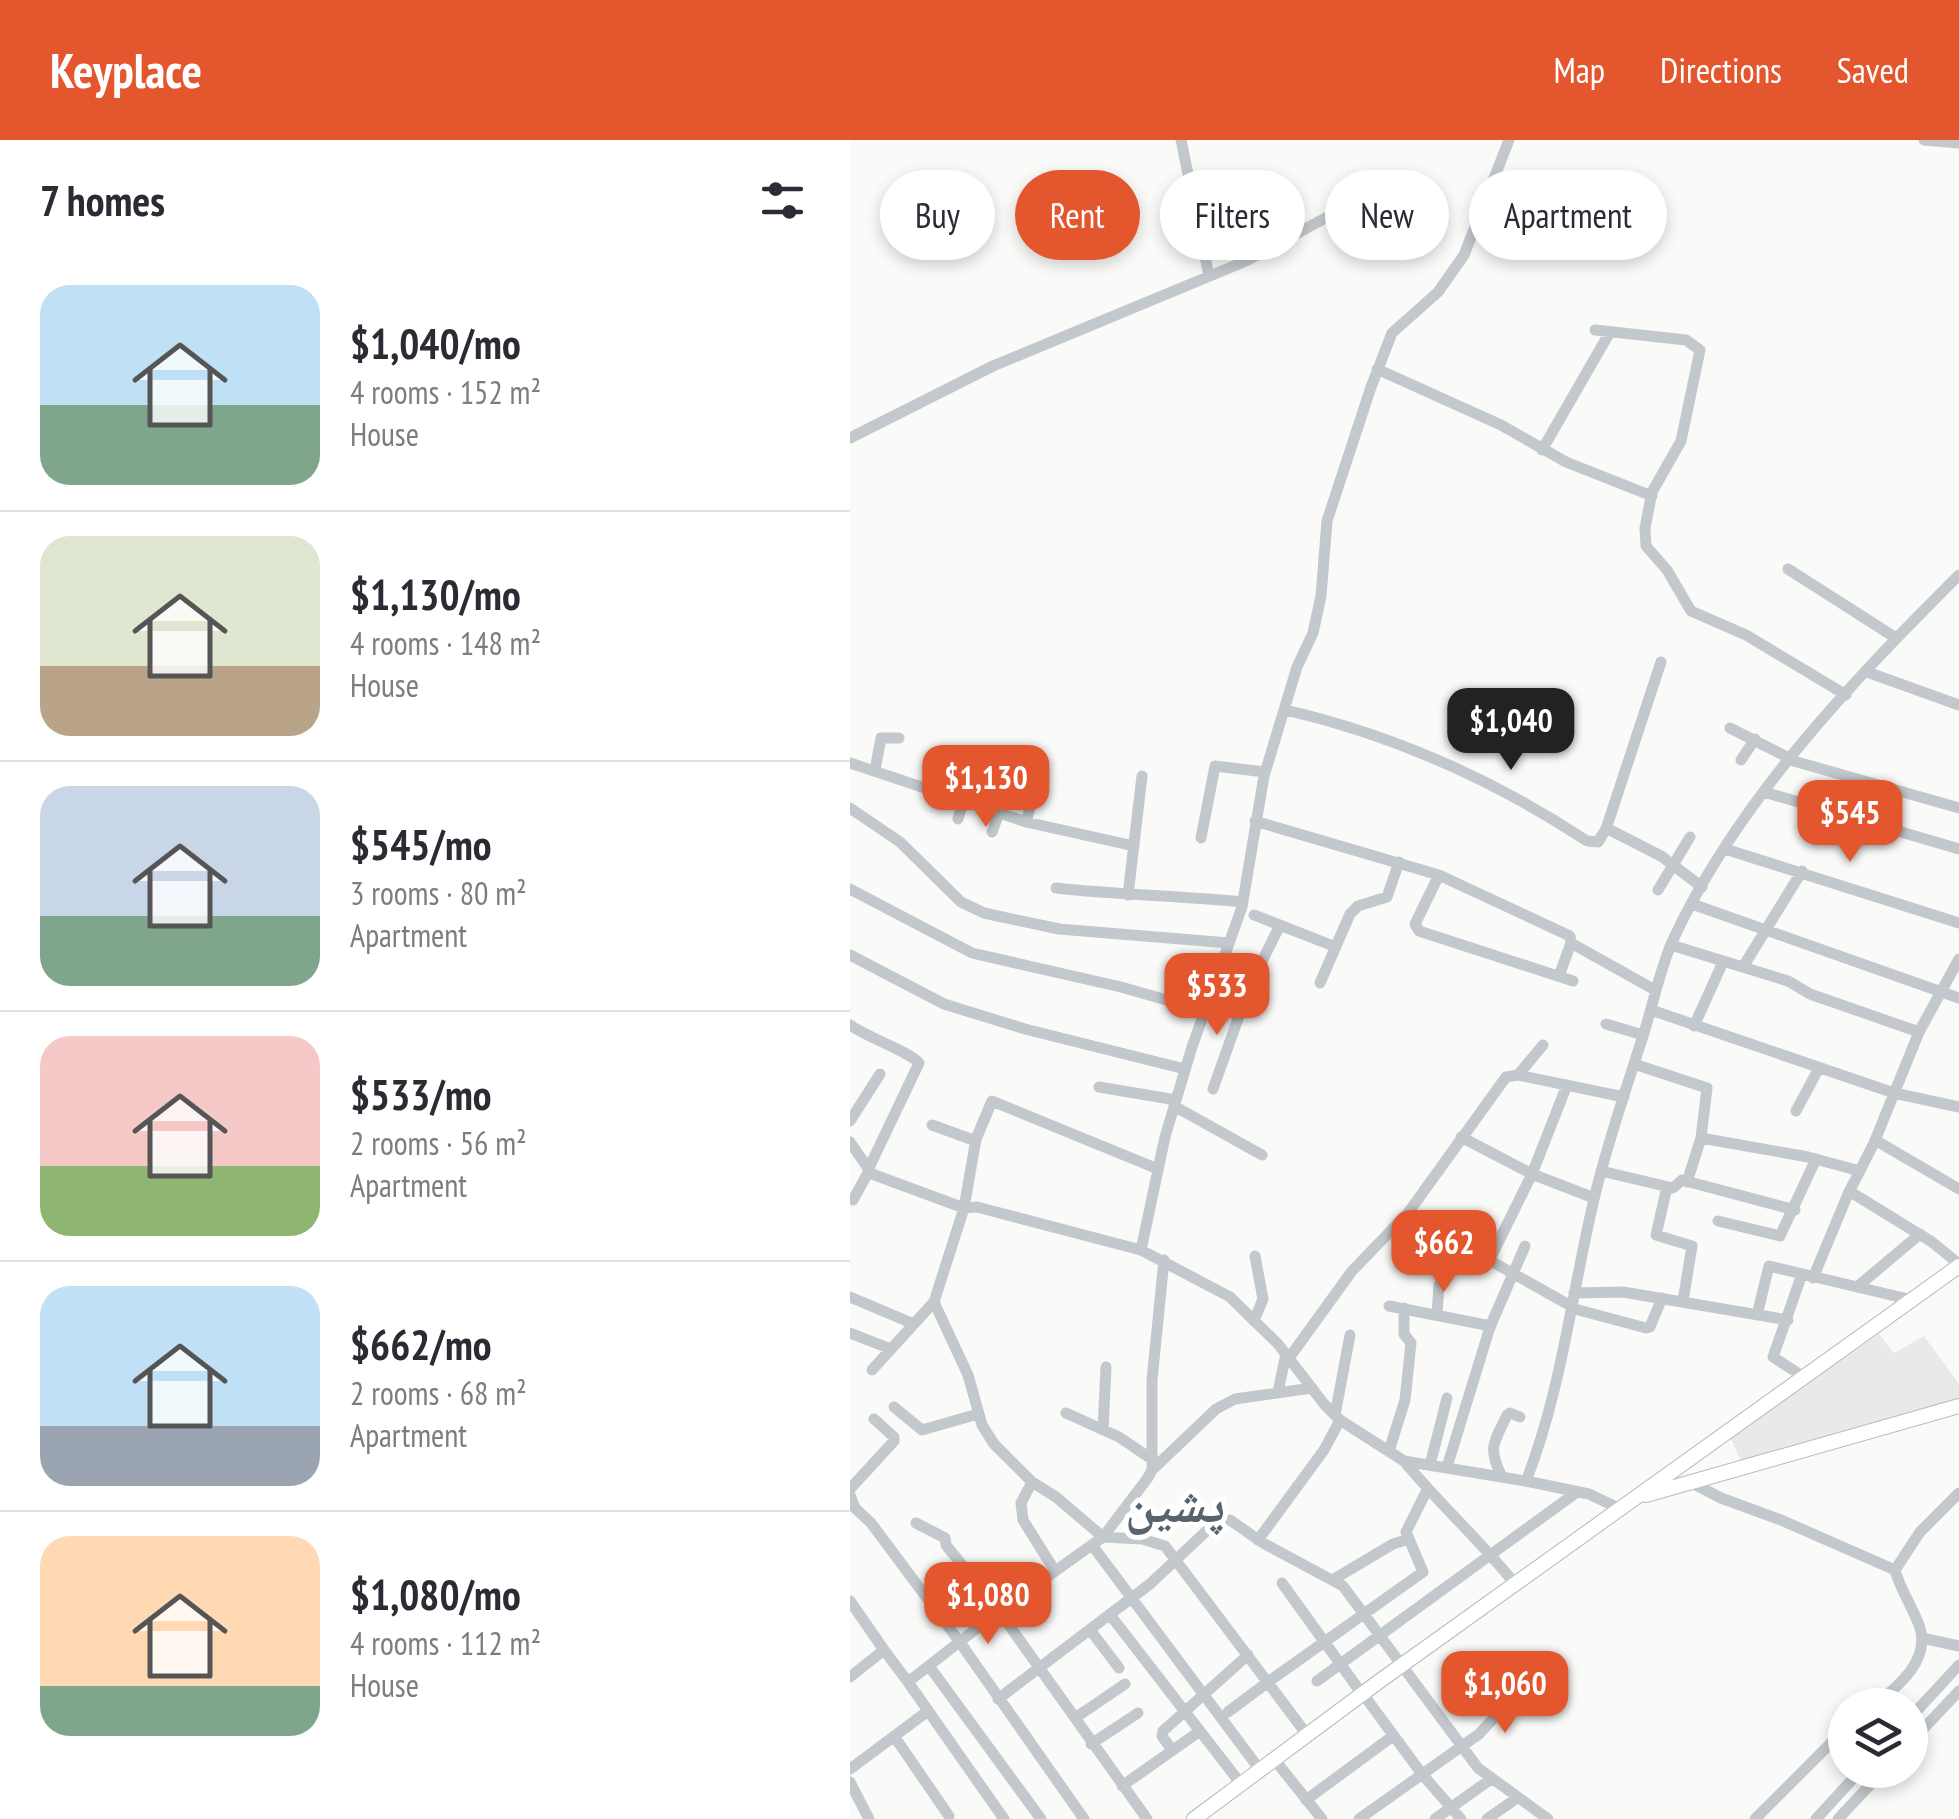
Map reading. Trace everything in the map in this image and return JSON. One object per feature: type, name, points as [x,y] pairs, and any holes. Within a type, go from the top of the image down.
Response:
[{"type":"main road","points":[[1194,1819],[1959,1265]]},
{"type":"main road","points":[[1636,1498],[1959,1406]]},
{"type":"street","points":[[1184,140],[1209,276]]},
{"type":"street","points":[[1141,1250],[1175,1103],[1243,902],[1265,772],[1317,618],[1327,521],[1377,369],[1392,333],[1438,292],[1464,255],[1509,140]]},
{"type":"street","points":[[1924,140],[1959,144]]},
{"type":"street","points":[[850,438],[993,366],[1268,252],[1325,218]]},
{"type":"street","points":[[1596,330],[1686,340],[1700,350],[1681,441],[1652,496],[1645,528],[1646,546],[1667,570],[1691,612],[1746,635],[1846,696]]},
{"type":"street","points":[[1542,450],[1610,332]]},
{"type":"street","points":[[1377,369],[1502,425],[1542,450],[1652,496]]},
{"type":"street","points":[[1788,569],[1896,638]]},
{"type":"street","points":[[1526,1481],[1548,1416],[1601,1171],[1671,945],[1702,887],[1764,792],[1896,638],[1959,575]]},
{"type":"street","points":[[1286,710],[1370,734],[1470,774],[1592,843],[1598,842],[1606,828],[1662,662]]},
{"type":"street","points":[[1866,672],[1959,705]]},
{"type":"street","points":[[1730,728],[1790,760],[1959,808]]},
{"type":"street","points":[[874,770],[882,736],[899,738]]},
{"type":"street","points":[[1741,760],[1754,739]]},
{"type":"street","points":[[958,819],[966,758]]},
{"type":"street","points":[[850,763],[1026,822],[1134,846]]},
{"type":"street","points":[[1201,838],[1215,766],[1265,772]]},
{"type":"street","points":[[1128,896],[1142,776]]},
{"type":"street","points":[[1026,822],[1037,783]]},
{"type":"street","points":[[1764,792],[1959,849]]},
{"type":"street","points":[[850,808],[900,842],[961,902],[984,913],[1059,929],[1229,943]]},
{"type":"street","points":[[992,832],[999,813]]},
{"type":"street","points":[[1256,820],[1439,875],[1570,936],[1571,944],[1559,976]]},
{"type":"street","points":[[1606,828],[1673,865],[1702,887]]},
{"type":"street","points":[[1658,890],[1690,837]]},
{"type":"street","points":[[1726,848],[1959,923]]},
{"type":"street","points":[[1320,983],[1354,909],[1387,897],[1400,862]]},
{"type":"street","points":[[1743,968],[1802,871]]},
{"type":"street","points":[[1439,875],[1416,924],[1419,931],[1573,981]]},
{"type":"street","points":[[1056,888],[1243,902]]},
{"type":"street","points":[[850,889],[972,953],[1122,987],[1205,1011]]},
{"type":"street","points":[[1692,904],[1959,998]]},
{"type":"street","points":[[1254,915],[1336,947]]},
{"type":"street","points":[[1213,1089],[1249,988],[1280,925]]},
{"type":"street","points":[[1571,944],[1655,990]]},
{"type":"street","points":[[1671,945],[1919,1032]]},
{"type":"street","points":[[850,954],[944,1004],[1024,1030],[1185,1070]]},
{"type":"street","points":[[1804,1377],[1773,1357],[1875,1140],[1919,1032],[1959,959]]},
{"type":"street","points":[[1694,1026],[1722,962]]},
{"type":"street","points":[[1651,1010],[1894,1093],[1959,1108]]},
{"type":"street","points":[[1606,1024],[1643,1036]]},
{"type":"street","points":[[850,1025],[876,1042],[914,1056],[919,1063],[853,1200]]},
{"type":"street","points":[[1518,1075],[1543,1045]]},
{"type":"street","points":[[1634,1064],[1707,1088],[1701,1138],[1686,1182]]},
{"type":"street","points":[[1796,1112],[1819,1068]]},
{"type":"street","points":[[850,1121],[880,1074]]},
{"type":"street","points":[[1278,1392],[1287,1356],[1352,1271],[1407,1214],[1506,1076],[1518,1075],[1624,1098]]},
{"type":"street","points":[[1490,1259],[1532,1174],[1567,1085]]},
{"type":"street","points":[[1100,1087],[1175,1103],[1262,1155]]},
{"type":"street","points":[[872,1370],[934,1302],[964,1208],[976,1142],[990,1103],[994,1101],[1158,1168]]},
{"type":"street","points":[[932,1125],[976,1142]]},
{"type":"street","points":[[1461,1137],[1532,1174],[1594,1198]]},
{"type":"street","points":[[1701,1138],[1860,1171]]},
{"type":"street","points":[[1875,1140],[1959,1189]]},
{"type":"street","points":[[852,1148],[868,1170],[964,1208],[977,1206],[1141,1250],[1230,1297],[1338,1417],[1404,1461],[1515,1584]]},
{"type":"street","points":[[1718,1221],[1780,1236],[1816,1160]]},
{"type":"street","points":[[1601,1171],[1668,1188],[1679,1181],[1686,1182],[1795,1210]]},
{"type":"street","points":[[1668,1188],[1656,1235],[1692,1246],[1683,1302]]},
{"type":"street","points":[[1849,1192],[1920,1234],[1959,1265]]},
{"type":"street","points":[[1407,1214],[1572,1302],[1646,1328],[1650,1328],[1662,1298]]},
{"type":"street","points":[[1857,1287],[1920,1234]]},
{"type":"street","points":[[1447,1467],[1491,1326],[1525,1246]]},
{"type":"street","points":[[1254,1321],[1264,1299],[1255,1256]]},
{"type":"street","points":[[1437,1315],[1439,1285],[1450,1256]]},
{"type":"street","points":[[1153,1465],[1152,1380],[1164,1260]]},
{"type":"street","points":[[1757,1315],[1770,1266],[1912,1300]]},
{"type":"street","points":[[1572,1302],[1623,1292],[1788,1320]]},
{"type":"street","points":[[850,1297],[914,1324]]},
{"type":"street","points":[[934,1302],[968,1375],[978,1414],[994,1444],[1032,1482],[1056,1497],[1097,1541],[1203,1694],[1224,1714],[1260,1770]]},
{"type":"street","points":[[1389,1306],[1491,1326]]},
{"type":"street","points":[[1389,1451],[1409,1379],[1412,1343],[1404,1334],[1404,1308]]},
{"type":"street","points":[[850,1333],[891,1349]]},
{"type":"street","points":[[1258,1540],[1324,1450],[1338,1417],[1350,1335]]},
{"type":"street","points":[[1103,1430],[1106,1367]]},
{"type":"street","points":[[908,1682],[998,1610],[1097,1541],[1153,1465],[1216,1409],[1234,1399],[1312,1388]]},
{"type":"street","points":[[1430,1464],[1447,1398]]},
{"type":"street","points":[[894,1407],[922,1430],[978,1414]]},
{"type":"street","points":[[1066,1412],[1103,1430],[1153,1465]]},
{"type":"street","points":[[1502,1476],[1492,1458],[1493,1446],[1507,1415],[1520,1417]]},
{"type":"street","points":[[874,1420],[894,1437],[894,1442],[850,1497],[959,1641],[1084,1819]]},
{"type":"street","points":[[1404,1461],[1577,1492],[1612,1504],[1616,1512]]},
{"type":"street","points":[[1032,1482],[1021,1504],[1023,1520],[1055,1571]]},
{"type":"street","points":[[1692,1482],[1721,1498],[1895,1570]]},
{"type":"street","points":[[1122,1786],[1422,1572],[1409,1540],[1408,1526],[1427,1490]]},
{"type":"street","points":[[1317,1681],[1577,1492]]},
{"type":"street","points":[[1897,1688],[1922,1650],[1922,1638],[1920,1626],[1902,1596],[1895,1570],[1920,1532],[1959,1493]]},
{"type":"street","points":[[998,1699],[1092,1632],[1221,1519],[1230,1520],[1258,1540],[1343,1586],[1464,1744],[1478,1768],[1548,1819]]},
{"type":"street","points":[[916,1524],[945,1538],[946,1546],[998,1610],[1147,1819]]},
{"type":"street","points":[[1097,1541],[1142,1539],[1165,1546],[1308,1736]]},
{"type":"street","points":[[1334,1579],[1393,1544],[1409,1540]]},
{"type":"street","points":[[1282,1583],[1393,1736],[1462,1819]]},
{"type":"street","points":[[850,1601],[1004,1819]]},
{"type":"street","points":[[1111,1616],[1241,1784]]},
{"type":"street","points":[[1092,1632],[1119,1668]]},
{"type":"street","points":[[1922,1638],[1959,1646]]},
{"type":"street","points":[[850,1677],[884,1650]]},
{"type":"street","points":[[1172,1750],[1162,1733],[1248,1655]]},
{"type":"street","points":[[1928,1699],[1959,1665]]},
{"type":"street","points":[[929,1666],[1041,1819]]},
{"type":"street","points":[[1075,1718],[1125,1684]]},
{"type":"street","points":[[1928,1724],[1959,1691]]},
{"type":"street","points":[[1359,1819],[1479,1734],[1516,1693]]},
{"type":"street","points":[[850,1770],[928,1711]]},
{"type":"street","points":[[1092,1744],[1138,1713]]},
{"type":"street","points":[[894,1736],[949,1816]]},
{"type":"street","points":[[1306,1800],[1393,1736]]},
{"type":"street","points":[[1755,1819],[1828,1746]]},
{"type":"street","points":[[1274,1760],[1322,1819]]},
{"type":"street","points":[[1434,1819],[1491,1780]]},
{"type":"street","points":[[850,1782],[869,1819]]},
{"type":"street","points":[[1816,1819],[1845,1788]]},
{"type":"street","points":[[1838,1819],[1867,1788]]},
{"type":"street","points":[[1487,1819],[1516,1798]]},
{"type":"shaded area","points":[[1879,1334],[1894,1353],[1924,1336],[1959,1384],[1959,1401],[1743,1465],[1730,1437]]},
{"type":"district","name":"پشین","points":[[1175,1504]]}]
